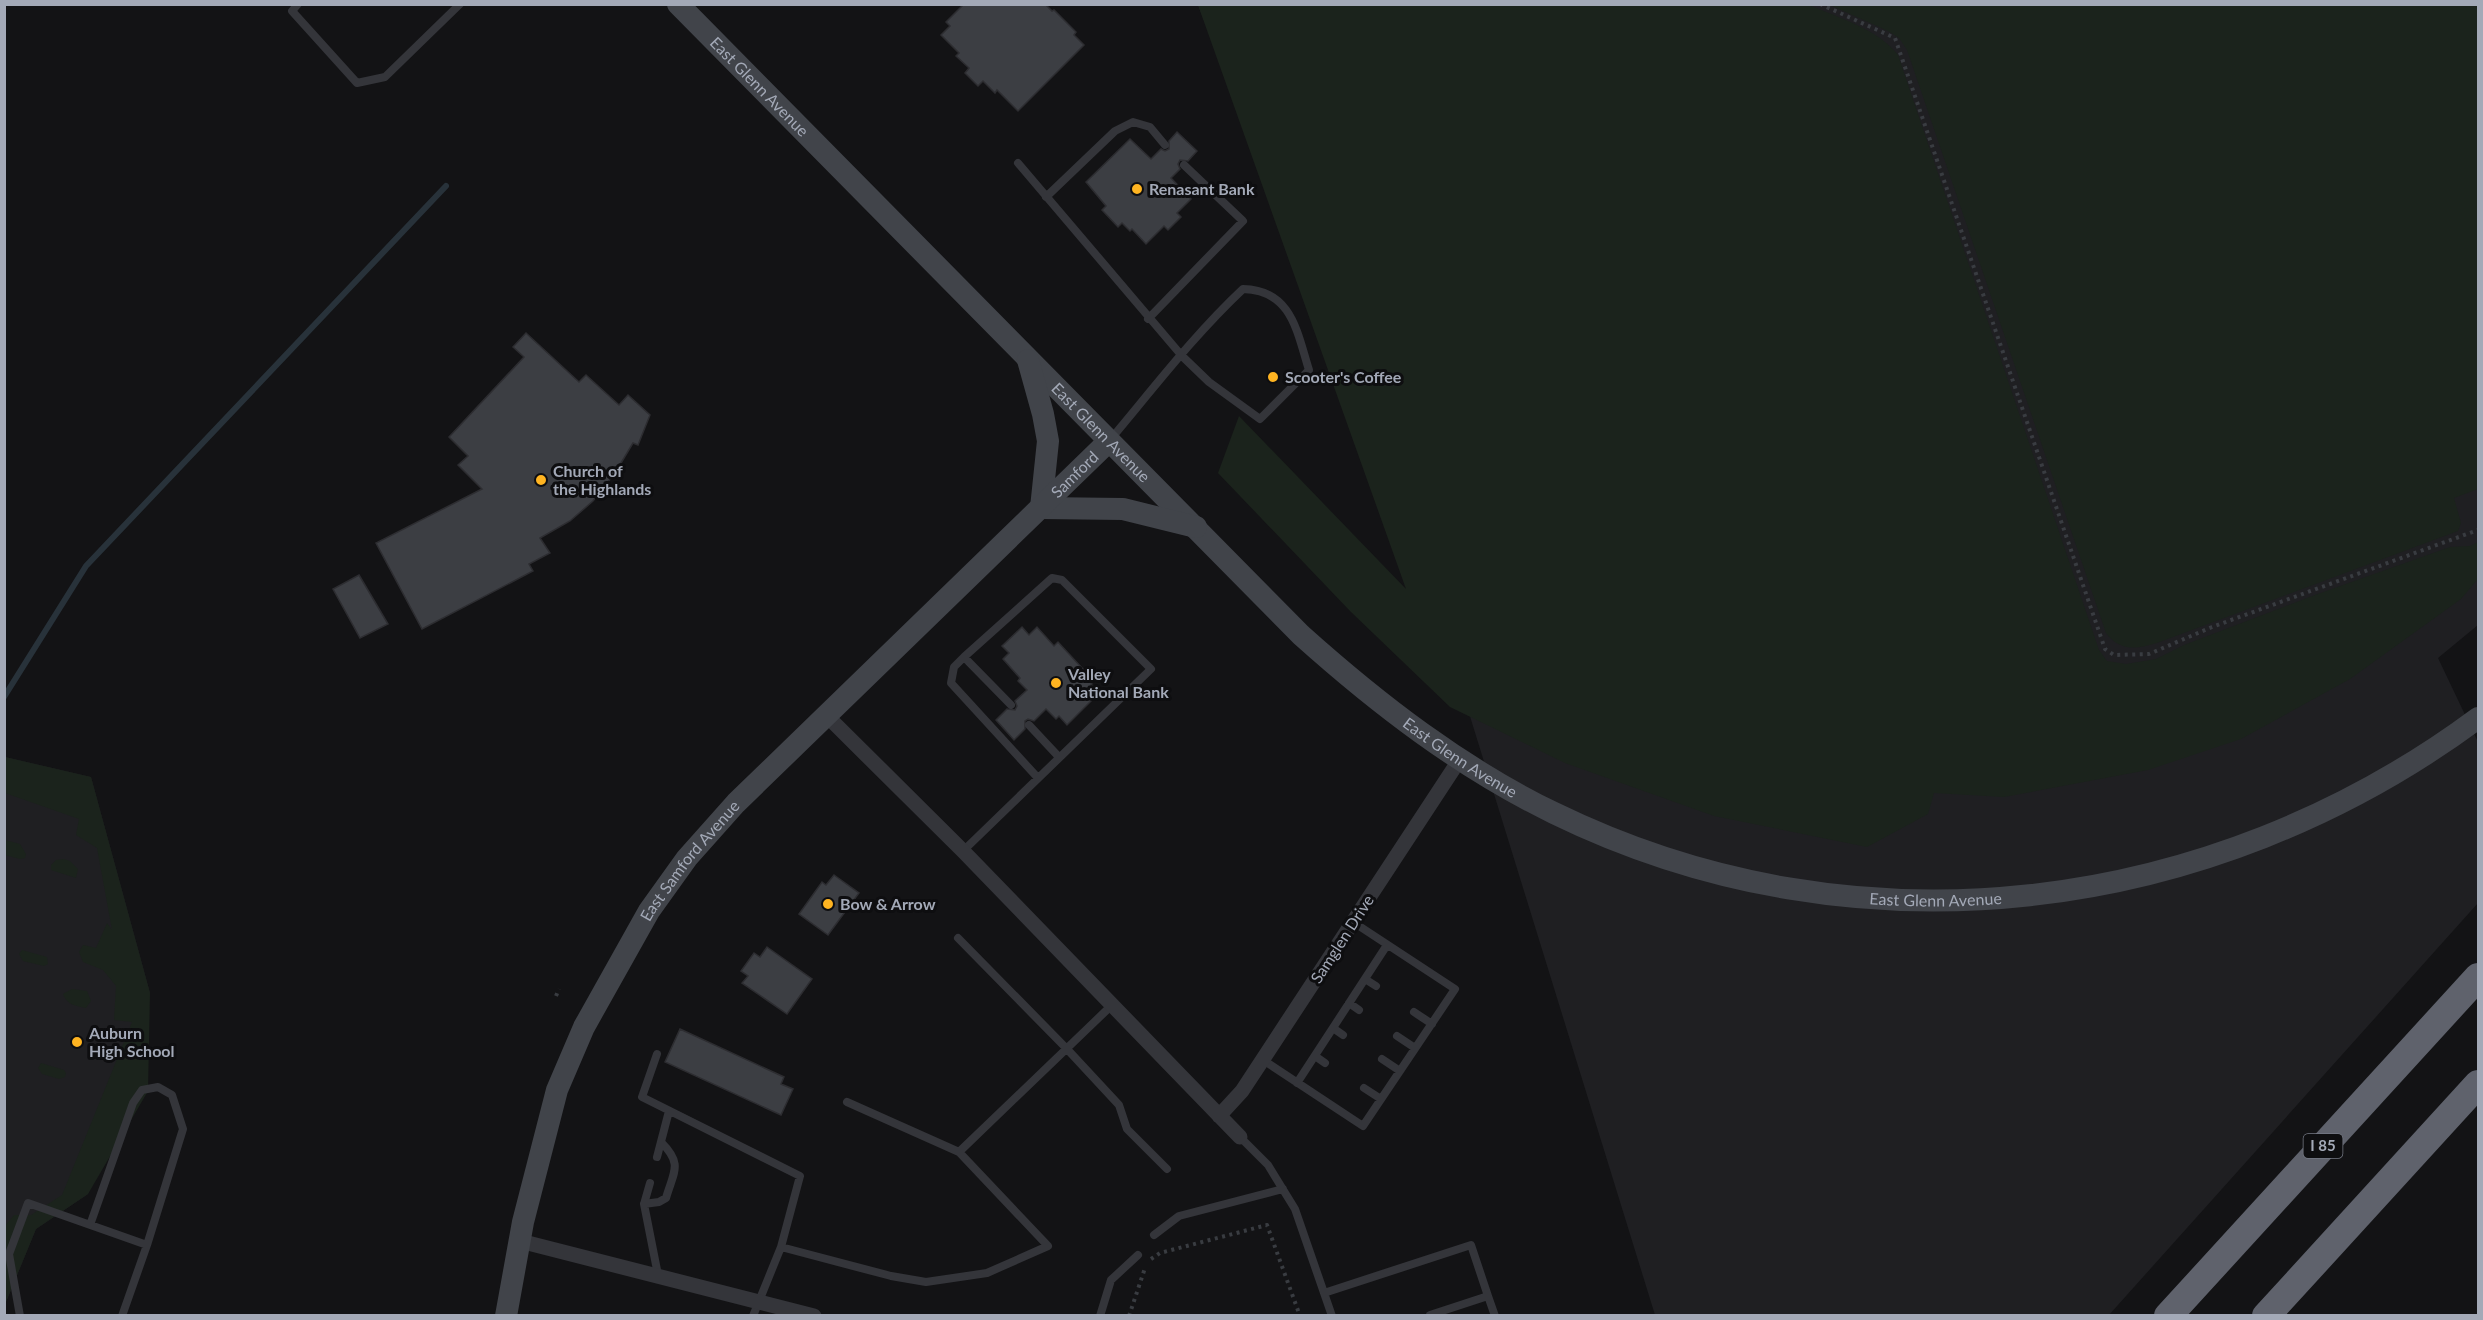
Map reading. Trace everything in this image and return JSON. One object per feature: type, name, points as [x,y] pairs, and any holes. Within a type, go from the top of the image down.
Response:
[{"type":"highway","name":"I 85","points":[[2168,1316],[2478,977]]},
{"type":"highway","points":[[2266,1316],[2478,1084]]},
{"type":"main road","name":"East Glenn Avenue","points":[[678,4],[1270,604],[1342,671],[1388,708],[1460,759],[1553,813],[1642,849],[1734,876],[1829,893],[1896,899],[1973,899],[2021,896],[2090,887],[2170,870],[2277,834],[2360,794],[2413,763],[2478,718]]},
{"type":"main road","points":[[1027,356],[1048,441],[1041,508],[1123,509],[1197,528]]},
{"type":"main road","name":"Samford","points":[[1041,508],[1109,441]]},
{"type":"main road","name":"East Samford Avenue","points":[[507,1316],[520,1241],[557,1090],[596,1003],[649,911],[687,858],[736,803],[1041,508]]},
{"type":"street","points":[[826,715],[963,851],[1240,1137]]},
{"type":"street","name":"Samglen Drive","points":[[1220,1116],[1242,1091],[1263,1060],[1460,759]]},
{"type":"street","points":[[520,1241],[658,1275],[756,1308],[814,1316]]},
{"type":"lane","points":[[298,4],[292,11],[357,83],[385,78],[460,4]]},
{"type":"lane","points":[[1046,197],[1115,131],[1132,122],[1150,128],[1165,145]]},
{"type":"lane","points":[[1018,163],[1148,319],[1182,356],[1209,382],[1260,419],[1309,370],[1295,326],[1285,306],[1271,295],[1258,290],[1243,290],[1220,311],[1182,356],[1109,441]]},
{"type":"lane","points":[[1148,319],[1243,221],[1184,165]]},
{"type":"lane","points":[[963,851],[1038,778],[1058,756],[1150,669],[1062,580],[1052,578],[964,657],[954,668],[951,683],[1038,778]]},
{"type":"lane","points":[[964,657],[1011,705]]},
{"type":"lane","points":[[1029,725],[1058,756]]},
{"type":"lane","points":[[1263,1060],[1363,1126],[1455,989],[1353,922]]},
{"type":"lane","points":[[958,938],[1067,1048],[1119,1105],[1127,1129],[1167,1169]]},
{"type":"lane","points":[[1297,1083],[1388,945]]},
{"type":"lane","points":[[1365,979],[1376,986]]},
{"type":"lane","points":[[1349,1003],[1359,1010]]},
{"type":"lane","points":[[959,1152],[1112,1005]]},
{"type":"lane","points":[[1414,1012],[1432,1024]]},
{"type":"lane","points":[[1333,1028],[1343,1035]]},
{"type":"lane","points":[[1397,1036],[1415,1048]]},
{"type":"lane","points":[[657,1054],[642,1097],[800,1176],[781,1247],[756,1308]]},
{"type":"lane","points":[[1315,1056],[1325,1063]]},
{"type":"lane","points":[[1382,1059],[1400,1071]]},
{"type":"lane","points":[[90,1225],[133,1103],[142,1090],[158,1087],[172,1095],[183,1130],[122,1316]]},
{"type":"lane","points":[[1364,1088],[1381,1099]]},
{"type":"lane","points":[[781,1247],[891,1276],[926,1282],[987,1273],[1048,1246],[959,1152],[847,1102]]},
{"type":"lane","points":[[657,1157],[669,1111]]},
{"type":"lane","points":[[1240,1137],[1268,1165],[1295,1209],[1332,1316]]},
{"type":"lane","points":[[644,1204],[659,1202],[666,1198],[676,1162],[673,1154],[661,1142]]},
{"type":"lane","points":[[650,1184],[644,1204],[658,1275]]},
{"type":"lane","points":[[1154,1235],[1179,1216],[1283,1190]]},
{"type":"lane","points":[[20,1316],[9,1254],[28,1203],[147,1245]]},
{"type":"lane","points":[[1324,1293],[1471,1245],[1495,1316]]},
{"type":"lane","points":[[1100,1316],[1111,1280],[1138,1255]]},
{"type":"lane","points":[[1430,1315],[1488,1296]]},
{"type":"path","points":[[1820,4],[1894,38],[2105,650],[2114,655],[2149,654],[2212,627],[2478,530]]},
{"type":"path","points":[[556,996],[559,989]]},
{"type":"path","points":[[1129,1316],[1144,1268],[1160,1253],[1267,1226],[1300,1316]]},
{"type":"shaded area","points":[[1198,5],[2478,5],[2478,625],[2438,658],[2478,742],[2478,903],[2109,1315],[1655,1315],[1456,671]]},
{"type":"shaded area","points":[[1198,5],[1809,5],[1845,20],[1880,38],[1898,55],[2099,650],[2107,661],[2126,664],[2156,659],[2184,645],[2315,595],[2450,547],[2470,546],[2478,542],[2478,579],[2461,599],[2350,679],[2241,739],[2148,770],[2004,797],[1934,793],[1928,814],[1867,847],[1714,816],[1565,763],[1450,707],[1350,611],[1218,473],[1239,416],[1406,589]]},
{"type":"shaded area","points":[[1830,5],[2478,5],[2478,489],[2454,498],[2461,523],[2458,531],[2157,643],[2142,647],[2129,647],[2112,639],[2106,633],[1907,50],[1899,38],[1888,31]]},
{"type":"shaded area","name":"Auburn High School","points":[[5,757],[91,777],[150,993],[88,1194],[36,1229],[6,1302],[5,1316]]},
{"type":"shaded area","points":[[5,757],[91,777],[150,993],[148,1091],[88,1194],[36,1229],[6,1302],[6,1315],[5,1226],[14,1215],[31,1215],[62,1195],[132,1022],[114,1020],[116,986],[103,970],[83,962],[79,952],[83,945],[96,948],[107,923],[112,930],[97,848],[76,835],[79,819],[5,793]]},
{"type":"shaded area","points":[[5,840],[20,844],[26,854],[25,858],[5,855]]},
{"type":"shaded area","points":[[56,860],[70,861],[78,869],[76,878],[51,870],[51,865]]},
{"type":"shaded area","points":[[22,950],[47,957],[48,964],[44,966],[23,961],[19,954]]},
{"type":"shaded area","points":[[72,989],[87,991],[91,1001],[86,1008],[67,1001],[63,994]]},
{"type":"shaded area","points":[[41,1063],[64,1070],[65,1077],[59,1079],[42,1074],[38,1068]]},
{"type":"building","points":[[964,4],[1045,4],[1076,32],[1074,35],[1084,45],[1018,111],[997,90],[995,93],[983,81],[978,86],[965,73],[969,68],[956,56],[959,53],[941,35],[950,26],[946,22]]},
{"type":"building","name":"Renasant Bank","points":[[1177,132],[1197,151],[1188,161],[1180,160],[1178,164],[1180,169],[1171,178],[1191,199],[1177,213],[1181,217],[1168,230],[1164,226],[1146,244],[1132,229],[1130,231],[1122,223],[1118,227],[1102,210],[1106,206],[1086,182],[1130,139],[1151,159],[1161,149],[1165,151],[1169,149],[1169,141]]},
{"type":"building","name":"Church of the Highlands","points":[[526,333],[579,382],[586,375],[619,405],[628,395],[650,415],[638,445],[633,443],[615,473],[593,501],[570,521],[540,538],[550,553],[529,564],[533,571],[422,629],[376,543],[482,489],[458,465],[468,456],[449,437],[524,357],[513,347]]},
{"type":"building","points":[[359,575],[388,624],[360,638],[333,589]]},
{"type":"building","name":"Valley National Bank","points":[[1022,627],[1029,635],[1037,627],[1054,646],[1058,642],[1094,681],[1091,684],[1099,693],[1067,725],[1059,716],[1056,719],[1046,709],[1034,721],[1028,719],[1025,721],[1025,729],[1014,740],[996,720],[1007,709],[1015,710],[1017,706],[1015,701],[1027,690],[1018,681],[1020,678],[1003,659],[1009,653],[1002,646]]},
{"type":"building","points":[[834,875],[859,893],[828,935],[799,914],[822,882],[826,885]]},
{"type":"building","points":[[767,947],[812,979],[787,1014],[742,983],[748,976],[741,971],[754,953],[760,957]]},
{"type":"building","points":[[680,1029],[784,1077],[781,1084],[793,1089],[781,1115],[665,1062]]},
{"type":"waterway","points":[[4,697],[86,566],[446,186]]},
{"type":"place","name":"Renasant Bank","points":[[1137,189]]},
{"type":"place","name":"Scooter's Coffee","points":[[1273,377]]},
{"type":"place","name":"Church of the Highlands","points":[[541,480]]},
{"type":"place","name":"Valley National Bank","points":[[1056,683]]},
{"type":"place","name":"Bow & Arrow","points":[[828,904]]},
{"type":"place","name":"Auburn High School","points":[[77,1042]]}]
